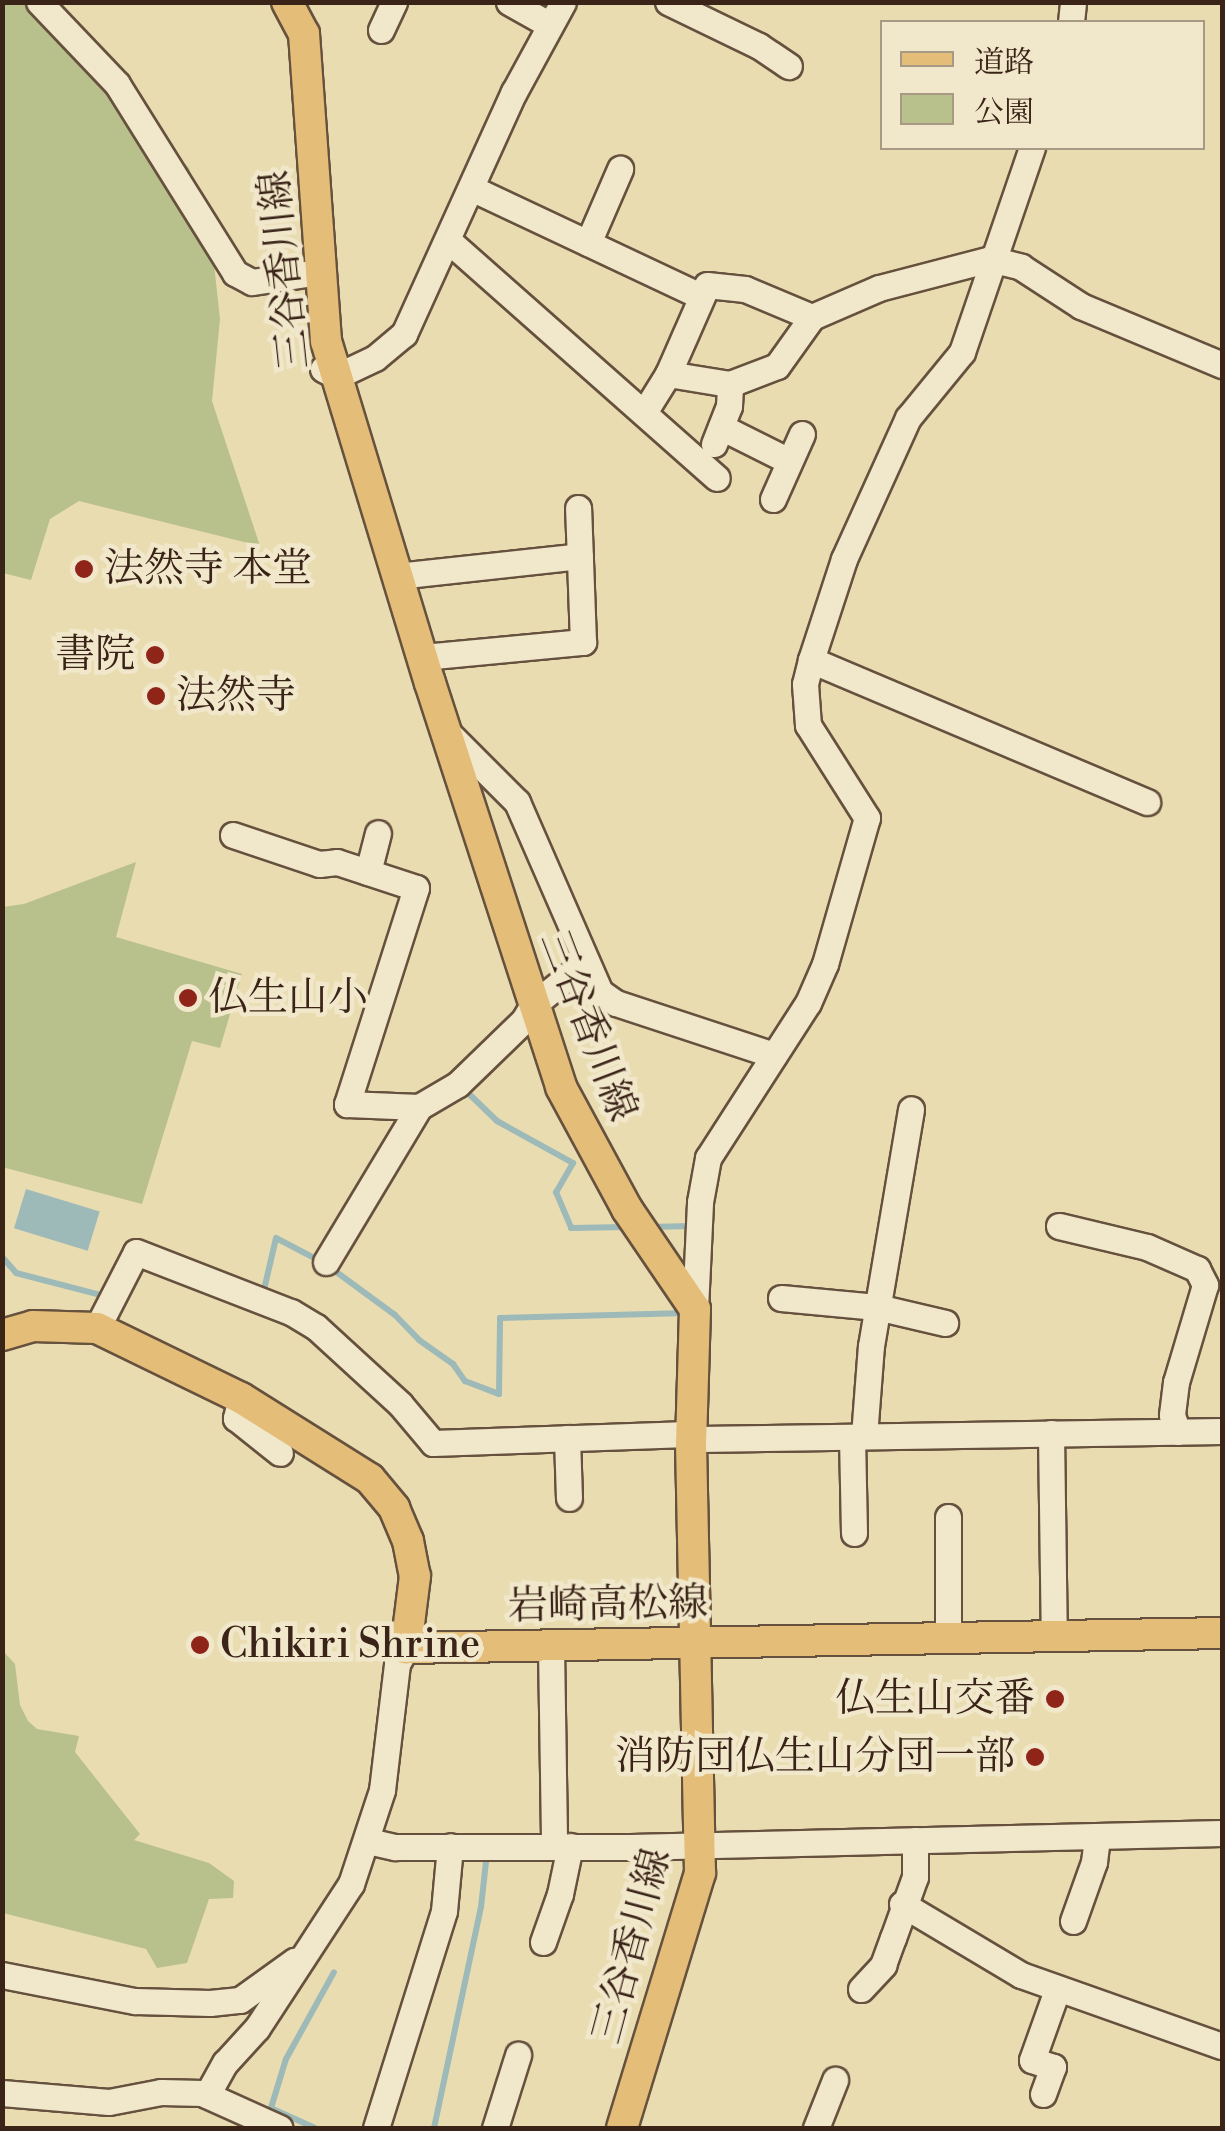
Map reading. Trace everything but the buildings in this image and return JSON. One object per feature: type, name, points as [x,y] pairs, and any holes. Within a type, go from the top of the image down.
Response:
[{"type":"main road","name":"三谷香川線","points":[[295,5],[307,60],[319,272],[330,372],[561,1087],[598,1161],[695,1309],[693,1436],[700,1873],[622,2128]]},
{"type":"main road","points":[[2,1336],[34,1326],[98,1328],[241,1398],[370,1478],[394,1508],[408,1541],[416,1576],[406,1648]]},
{"type":"main road","name":"岩崎高松線","points":[[406,1648],[1222,1633]]},
{"type":"street","points":[[39,2],[117,84],[235,273],[252,282],[319,272]]},
{"type":"street","points":[[381,30],[394,2]]},
{"type":"street","points":[[330,372],[398,342],[450,242],[471,188],[556,14],[509,2]]},
{"type":"street","points":[[668,2],[760,46],[789,66]]},
{"type":"street","points":[[695,1309],[700,1202],[708,1158],[774,1056],[825,964],[867,818],[808,725],[805,684],[811,660],[844,559],[908,418],[962,352],[990,260],[1031,150]]},
{"type":"street","points":[[588,243],[620,169]]},
{"type":"street","points":[[471,188],[700,296]]},
{"type":"street","points":[[450,242],[716,478]]},
{"type":"street","points":[[668,374],[730,384],[778,366],[812,317],[879,288],[990,260],[1021,267],[1081,306],[1222,365]]},
{"type":"street","points":[[645,411],[668,374],[707,285],[744,289],[812,317]]},
{"type":"street","points":[[730,384],[718,436],[790,461]]},
{"type":"street","points":[[773,499],[802,434]]},
{"type":"street","points":[[422,657],[583,642],[578,508]]},
{"type":"street","points":[[398,576],[580,556]]},
{"type":"street","points":[[811,660],[1147,802]]},
{"type":"street","points":[[447,732],[517,802],[600,992],[616,1003],[774,1056]]},
{"type":"street","points":[[368,872],[378,834]]},
{"type":"street","points":[[233,835],[319,864],[337,862],[416,888],[347,1104],[419,1108]]},
{"type":"street","points":[[326,1262],[419,1108],[458,1084],[524,1020],[532,1006],[586,962]]},
{"type":"street","points":[[854,1533],[858,1436],[876,1307],[890,1258],[911,1109]]},
{"type":"street","points":[[1060,1226],[1147,1247],[1197,1270],[1205,1285],[1176,1382],[1172,1415],[1178,1432]]},
{"type":"street","points":[[98,1328],[136,1252],[316,1326],[400,1404],[433,1443],[693,1436],[1222,1432]]},
{"type":"street","points":[[781,1298],[876,1307],[946,1323]]},
{"type":"street","points":[[241,1398],[236,1418],[280,1453]]},
{"type":"street","points":[[1051,1433],[1054,1637]]},
{"type":"street","points":[[567,1438],[569,1498]]},
{"type":"street","points":[[948,1518],[948,1639]]},
{"type":"street","points":[[543,1942],[560,1894],[562,1846],[551,1647]]},
{"type":"street","points":[[208,2095],[225,2064],[276,2001],[302,1955],[342,1902],[368,1840],[382,1790],[398,1664],[406,1648]]},
{"type":"street","points":[[368,1840],[395,1847],[562,1846],[1222,1832]]},
{"type":"street","points":[[1073,1921],[1094,1862],[1097,1836]]},
{"type":"street","points":[[861,1989],[882,1964],[914,1876],[914,1840]]},
{"type":"street","points":[[376,2128],[444,1911],[450,1846]]},
{"type":"street","points":[[902,1904],[979,1954],[1057,1990],[1222,2046]]},
{"type":"street","points":[[2,1976],[135,2001],[210,2003],[240,2000],[302,1955]]},
{"type":"street","points":[[1043,2094],[1053,2068],[1032,2060],[1057,1990]]},
{"type":"street","points":[[495,2128],[518,2055]]},
{"type":"street","points":[[816,2128],[835,2080]]},
{"type":"street","points":[[2,2093],[109,2102],[162,2092],[208,2095],[280,2128]]},
{"type":"green space","points":[[2,3],[32,3],[189,168],[211,237],[220,319],[212,401],[260,546],[79,501],[50,519],[31,580],[3,573]]},
{"type":"green space","points":[[136,862],[116,937],[242,974],[220,1048],[192,1041],[142,1204],[2,1167],[3,907],[24,904]]},
{"type":"green space","points":[[3,1651],[15,1664],[20,1705],[28,1721],[37,1729],[79,1736],[75,1752],[140,1834],[134,1840],[209,1863],[234,1881],[233,1898],[209,1899],[187,1963],[157,1968],[146,1949],[3,1913]]},
{"type":"water","points":[[26,1189],[100,1212],[88,1251],[14,1228]]},
{"type":"waterway","points":[[464,1089],[497,1121],[573,1163],[556,1192],[571,1228],[627,1227]]},
{"type":"waterway","points":[[649,1227],[692,1226]]},
{"type":"waterway","points":[[263,1294],[276,1238],[320,1261]]},
{"type":"waterway","points":[[4,1259],[16,1273],[104,1296]]},
{"type":"waterway","points":[[331,1268],[395,1315],[419,1340],[453,1364],[465,1381],[499,1394],[500,1318],[687,1313]]},
{"type":"waterway","points":[[434,2128],[481,1907],[487,1853]]},
{"type":"waterway","points":[[315,2128],[271,2108],[286,2059],[334,1972]]},
{"type":"place","name":"法然寺 本堂","points":[[84,569]]},
{"type":"place","name":"書院","points":[[155,655]]},
{"type":"place","name":"法然寺","points":[[156,696]]},
{"type":"place","name":"仏生山小","points":[[188,998]]},
{"type":"place","name":"Chikiri Shrine","points":[[200,1645]]},
{"type":"place","name":"仏生山交番","points":[[1055,1699]]},
{"type":"place","name":"消防団仏生山分団一部","points":[[1035,1757]]}]
